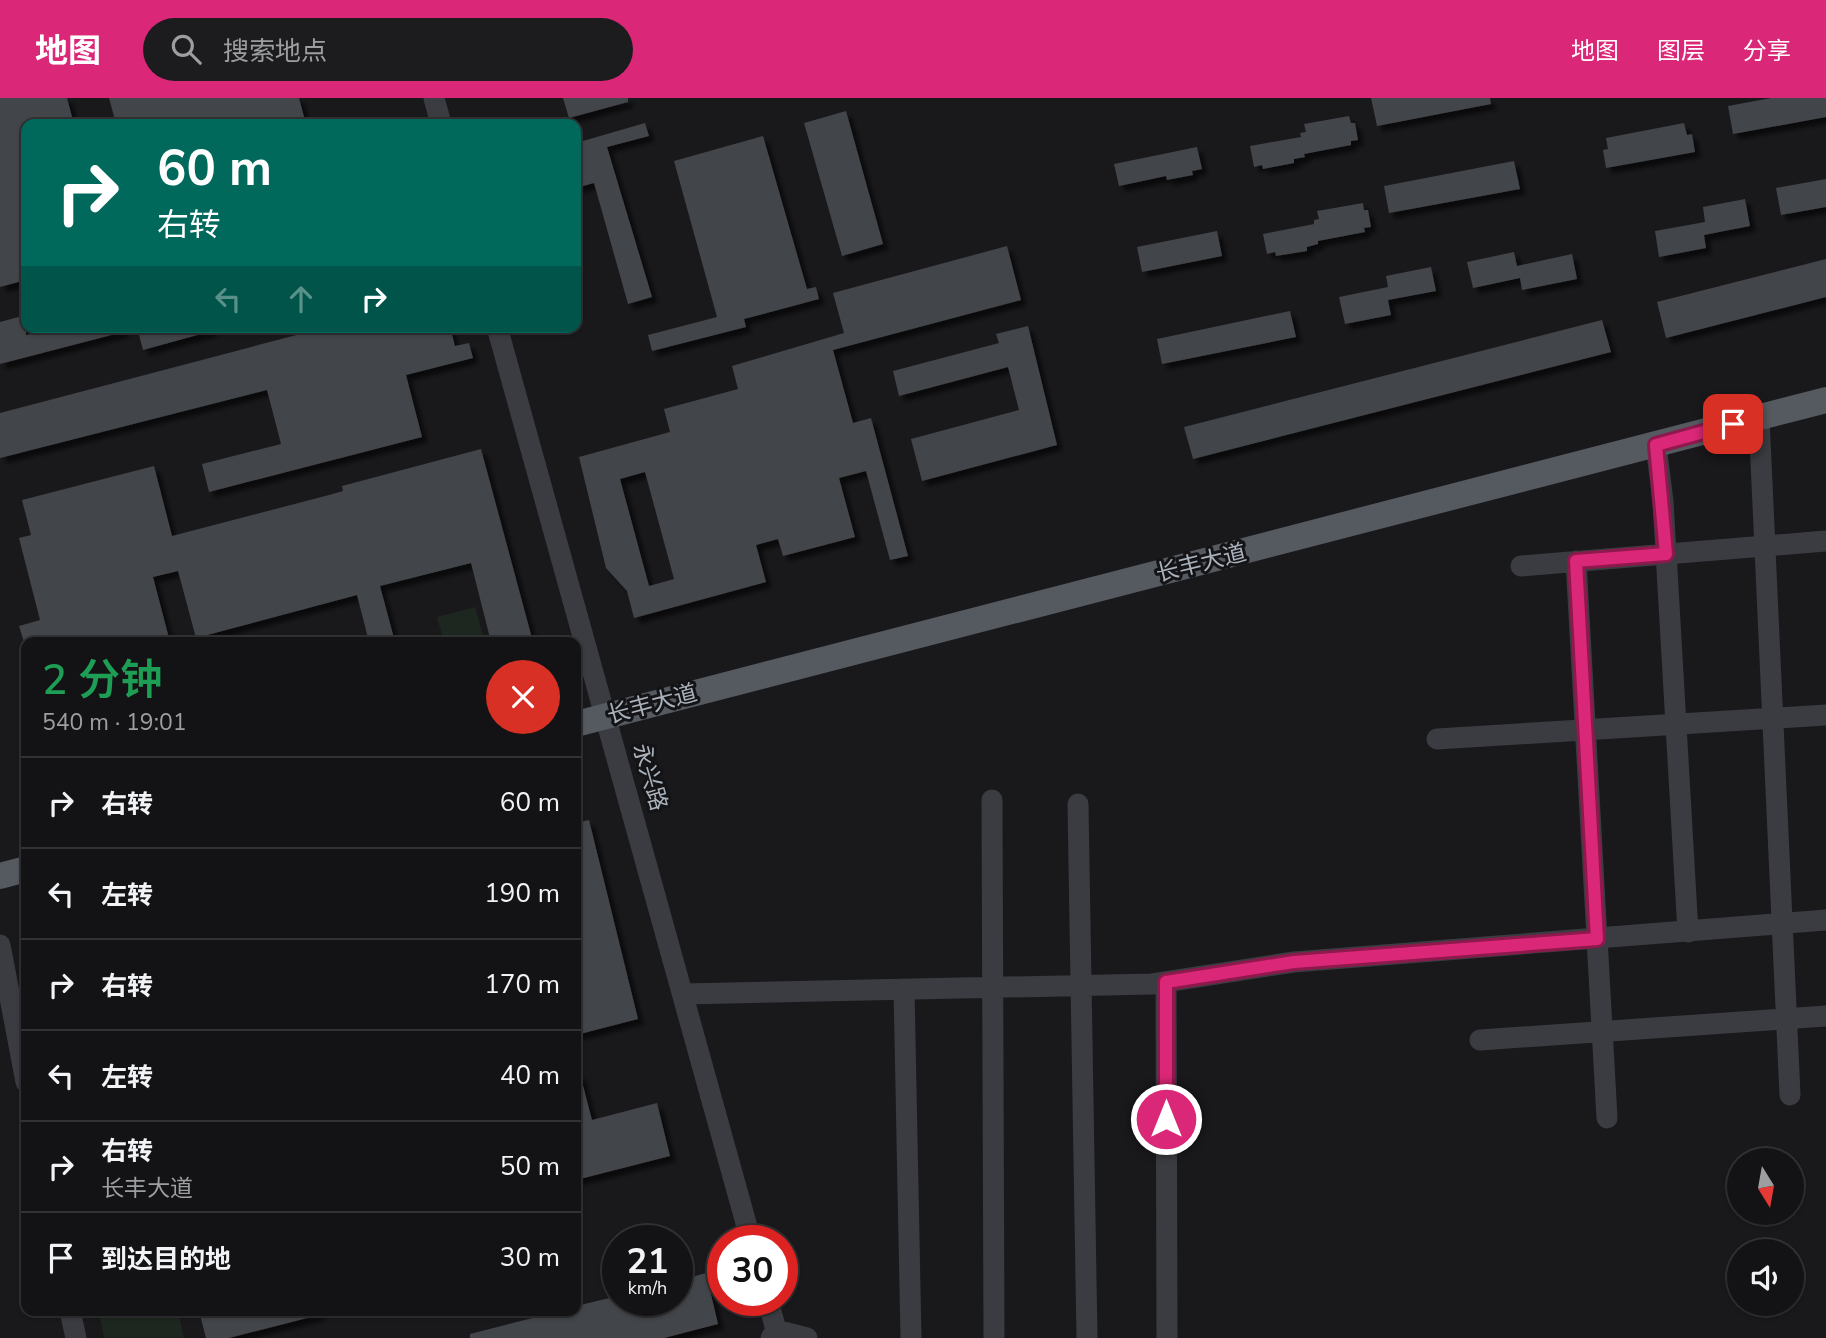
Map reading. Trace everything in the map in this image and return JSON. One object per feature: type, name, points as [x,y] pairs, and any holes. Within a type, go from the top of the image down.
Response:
[{"type":"main road","name":"长丰大道","points":[[581,723],[1826,400]]},
{"type":"main road","points":[[0,876],[21,870]]},
{"type":"street","points":[[433,98],[439,119]]},
{"type":"street","name":"永兴路","points":[[499,333],[747,1225]]},
{"type":"street","points":[[1759,418],[1790,1095]]},
{"type":"street","points":[[1656,445],[1666,554],[1688,932]]},
{"type":"street","points":[[1521,566],[1826,541]]},
{"type":"street","points":[[1576,561],[1607,1118]]},
{"type":"street","points":[[1437,739],[1826,715]]},
{"type":"street","points":[[992,800],[994,1338]]},
{"type":"street","points":[[1078,804],[1087,1338]]},
{"type":"street","points":[[683,995],[1166,982],[1294,962],[1826,920]]},
{"type":"street","points":[[0,945],[21,1056]]},
{"type":"street","points":[[1166,982],[1167,1338]]},
{"type":"street","points":[[904,989],[911,1338]]},
{"type":"street","points":[[1480,1040],[1826,1016]]},
{"type":"street","points":[[72,1316],[76,1338]]},
{"type":"street","points":[[771,1316],[774,1334],[807,1338]]},
{"type":"shaded area","points":[[475,607],[484,637],[443,637],[437,617]]},
{"type":"shaded area","points":[[100,1316],[179,1316],[184,1338],[104,1338]]},
{"type":"building","points":[[0,98],[67,98],[73,119],[21,119],[21,281],[0,287]]},
{"type":"building","points":[[109,98],[299,98],[305,119],[115,119]]},
{"type":"building","points":[[563,98],[628,98],[628,102],[569,118]]},
{"type":"building","points":[[1371,98],[1490,98],[1491,104],[1377,126]]},
{"type":"building","points":[[1771,98],[1826,98],[1826,117],[1733,134],[1728,106]]},
{"type":"building","points":[[846,111],[883,244],[842,256],[804,123]]},
{"type":"building","points":[[1349,116],[1351,123],[1355,123],[1358,140],[1351,141],[1351,145],[1304,154],[1305,157],[1294,159],[1294,163],[1263,169],[1262,165],[1254,167],[1250,146],[1301,137],[1300,133],[1306,132],[1304,124]]},
{"type":"building","points":[[645,123],[649,136],[607,147],[652,297],[628,304],[594,183],[581,187],[581,142]]},
{"type":"building","points":[[1684,123],[1687,135],[1692,134],[1695,152],[1606,168],[1603,150],[1608,149],[1606,138]]},
{"type":"building","points":[[763,136],[807,289],[816,287],[819,299],[744,319],[746,327],[652,351],[648,335],[717,317],[674,161]]},
{"type":"building","points":[[1197,147],[1202,169],[1192,171],[1193,175],[1167,180],[1166,176],[1119,186],[1114,164]]},
{"type":"building","points":[[1514,161],[1520,189],[1389,213],[1384,186]]},
{"type":"building","points":[[1826,179],[1826,207],[1781,215],[1776,188]]},
{"type":"building","points":[[1745,199],[1750,226],[1704,235],[1706,248],[1659,257],[1655,231],[1705,222],[1703,207]]},
{"type":"building","points":[[1363,203],[1364,210],[1368,210],[1371,227],[1364,228],[1365,232],[1318,241],[1318,244],[1307,247],[1307,251],[1276,256],[1275,252],[1267,254],[1263,234],[1314,224],[1314,220],[1319,219],[1317,211]]},
{"type":"building","points":[[1217,231],[1222,256],[1142,272],[1137,247]]},
{"type":"building","points":[[1007,246],[1021,300],[833,350],[853,423],[871,418],[908,556],[890,560],[866,471],[839,478],[855,537],[783,556],[778,539],[756,545],[766,582],[634,618],[627,591],[606,568],[579,457],[670,432],[664,409],[738,389],[732,366],[844,333],[833,293]],"holes":[[[645,472],[674,579],[649,586],[620,479]]]},
{"type":"building","points":[[1514,252],[1517,266],[1572,254],[1577,279],[1522,290],[1520,278],[1473,288],[1467,262]]},
{"type":"building","points":[[1826,259],[1826,297],[1666,338],[1657,302]]},
{"type":"building","points":[[1431,267],[1436,291],[1388,300],[1391,315],[1345,324],[1339,297],[1388,287],[1386,276]]},
{"type":"building","points":[[1290,311],[1296,337],[1162,364],[1157,339]]},
{"type":"building","points":[[21,316],[21,333],[26,335],[119,333],[0,364],[0,322]]},
{"type":"building","points":[[1602,320],[1611,352],[1193,459],[1184,427]]},
{"type":"building","points":[[1028,326],[1057,445],[922,481],[911,439],[1019,410],[1008,367],[899,396],[893,371],[999,343],[996,334]]},
{"type":"building","points":[[139,333],[205,333],[143,350]]},
{"type":"building","points":[[304,333],[452,333],[455,346],[469,343],[473,358],[406,375],[422,437],[209,492],[202,464],[281,444],[267,390],[0,458],[0,413]]},
{"type":"building","points":[[481,449],[532,637],[490,637],[471,563],[380,586],[394,637],[368,637],[357,595],[196,637],[178,571],[153,577],[169,637],[22,637],[19,626],[40,620],[19,538],[31,535],[22,500],[154,466],[172,536],[343,491],[342,486]]},
{"type":"building","points":[[589,820],[638,1019],[581,1034],[581,822]]},
{"type":"building","points":[[581,1078],[592,1120],[657,1103],[670,1156],[581,1179]]},
{"type":"building","points":[[706,1273],[707,1316],[716,1316],[718,1324],[664,1338],[470,1338],[470,1334],[540,1316],[581,1316],[581,1305],[602,1300],[602,1316],[693,1316],[693,1277]]},
{"type":"building","points":[[200,1316],[315,1316],[229,1338],[206,1338]]},
{"type":"route","points":[[1166,1119],[1166,982],[1294,962],[1597,939],[1576,561],[1666,554],[1656,445],[1733,424]]}]
